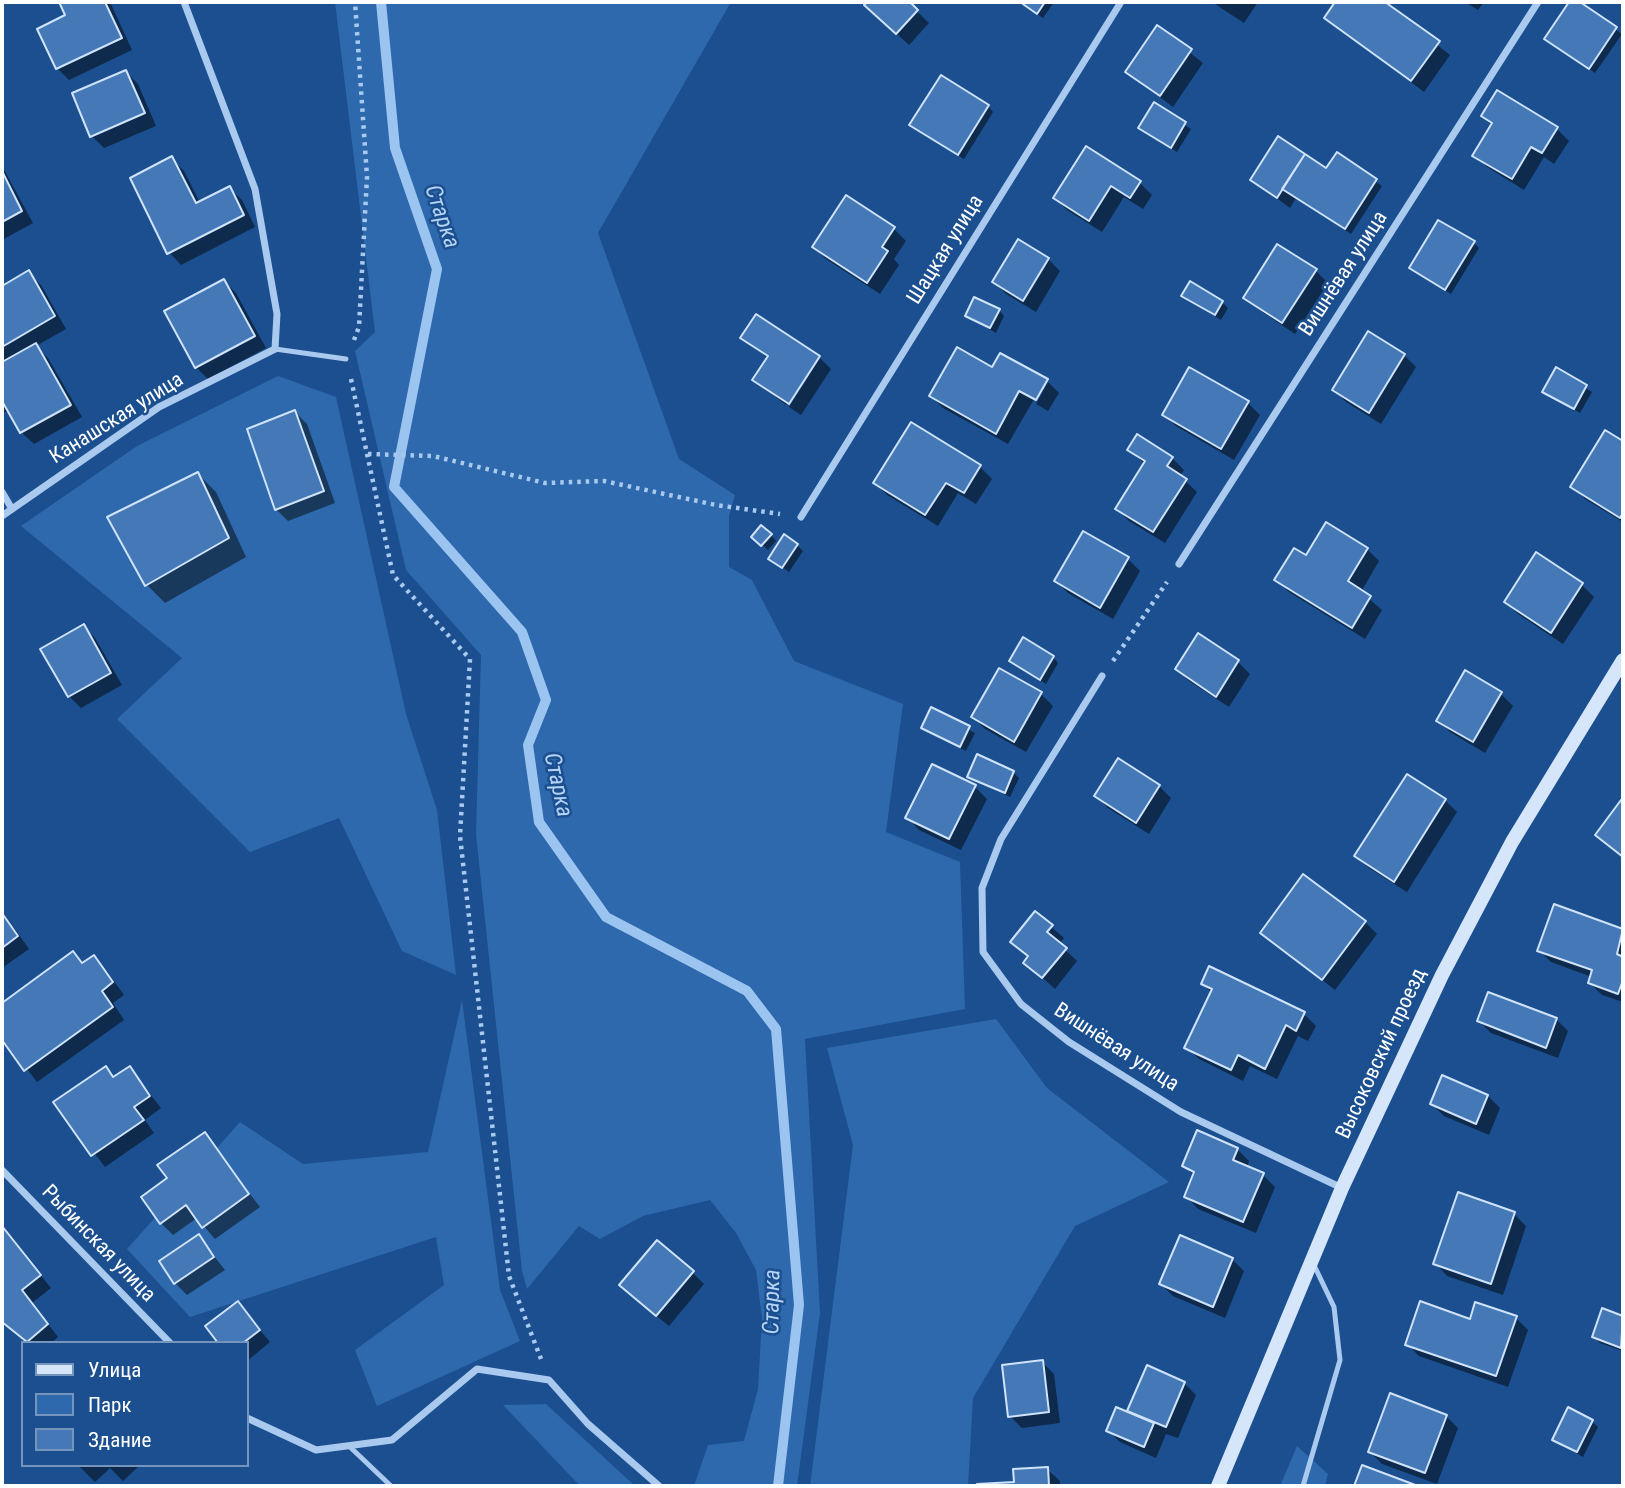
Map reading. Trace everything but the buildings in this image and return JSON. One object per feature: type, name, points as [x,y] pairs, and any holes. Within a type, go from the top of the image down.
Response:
[{"type":"street","points":[[184,2],[255,189],[277,314],[275,349]]},
{"type":"street","name":"Шацкая улица","points":[[801,517],[1121,2]]},
{"type":"street","name":"Вишнёвая улица","points":[[1179,564],[1538,2]]},
{"type":"street","name":"Канашская улица","points":[[2,516],[159,407],[275,349]]},
{"type":"street","points":[[2,492],[12,509]]},
{"type":"street","name":"Высоковский проезд","points":[[1218,1486],[1342,1188],[1442,975],[1512,842],[1623,661]]},
{"type":"street","name":"Вишнёвая улица","points":[[1102,676],[1001,839],[982,888],[983,952],[1021,1004],[1069,1042],[1181,1112],[1342,1188]]},
{"type":"street","name":"Рыбинская улица","points":[[2,1170],[168,1341]]},
{"type":"street","points":[[248,1418],[316,1450],[349,1446],[392,1440],[477,1370],[548,1380],[588,1424],[659,1486]]},
{"type":"lane","points":[[275,349],[346,359]]},
{"type":"lane","points":[[1303,1486],[1340,1360],[1334,1307],[1311,1260]]},
{"type":"lane","points":[[349,1446],[391,1486]]},
{"type":"path","points":[[355,2],[367,177],[359,327],[346,359],[393,575],[470,659],[460,836],[509,1276],[548,1380]]},
{"type":"path","points":[[368,454],[433,456],[545,483],[604,481],[716,505],[801,517]]},
{"type":"path","points":[[1102,676],[1179,564]]},
{"type":"green space","points":[[335,2],[731,2],[598,233],[679,459],[735,495],[729,516],[729,567],[752,580],[794,661],[903,704],[886,832],[960,862],[965,1009],[805,1039],[820,1313],[797,1486],[694,1486],[708,1445],[744,1441],[758,1389],[762,1318],[756,1270],[736,1233],[710,1200],[643,1216],[600,1239],[579,1226],[527,1289],[522,1271],[476,834],[481,655],[406,570],[355,351],[375,332]]},
{"type":"green space","points":[[278,376],[336,397],[406,714],[437,810],[456,975],[402,951],[339,818],[250,852],[117,719],[182,658],[21,526],[137,446]]},
{"type":"green space","points":[[462,1000],[500,1290],[520,1341],[377,1406],[355,1350],[444,1285],[436,1237],[190,1317],[127,1249],[240,1122],[303,1164],[428,1152]]},
{"type":"green space","points":[[996,1019],[1047,1088],[1169,1182],[1075,1226],[973,1398],[968,1486],[810,1486],[853,1145],[827,1048]]},
{"type":"green space","points":[[546,1404],[635,1486],[580,1486],[503,1405]]},
{"type":"green space","points":[[1297,1446],[1328,1474],[1325,1486],[1280,1486]]},
{"type":"waterway","name":"Старка","points":[[381,2],[395,148],[437,269],[394,487],[522,632],[546,700],[528,745],[539,822],[606,917],[747,991],[776,1029],[799,1305],[778,1486]]}]
